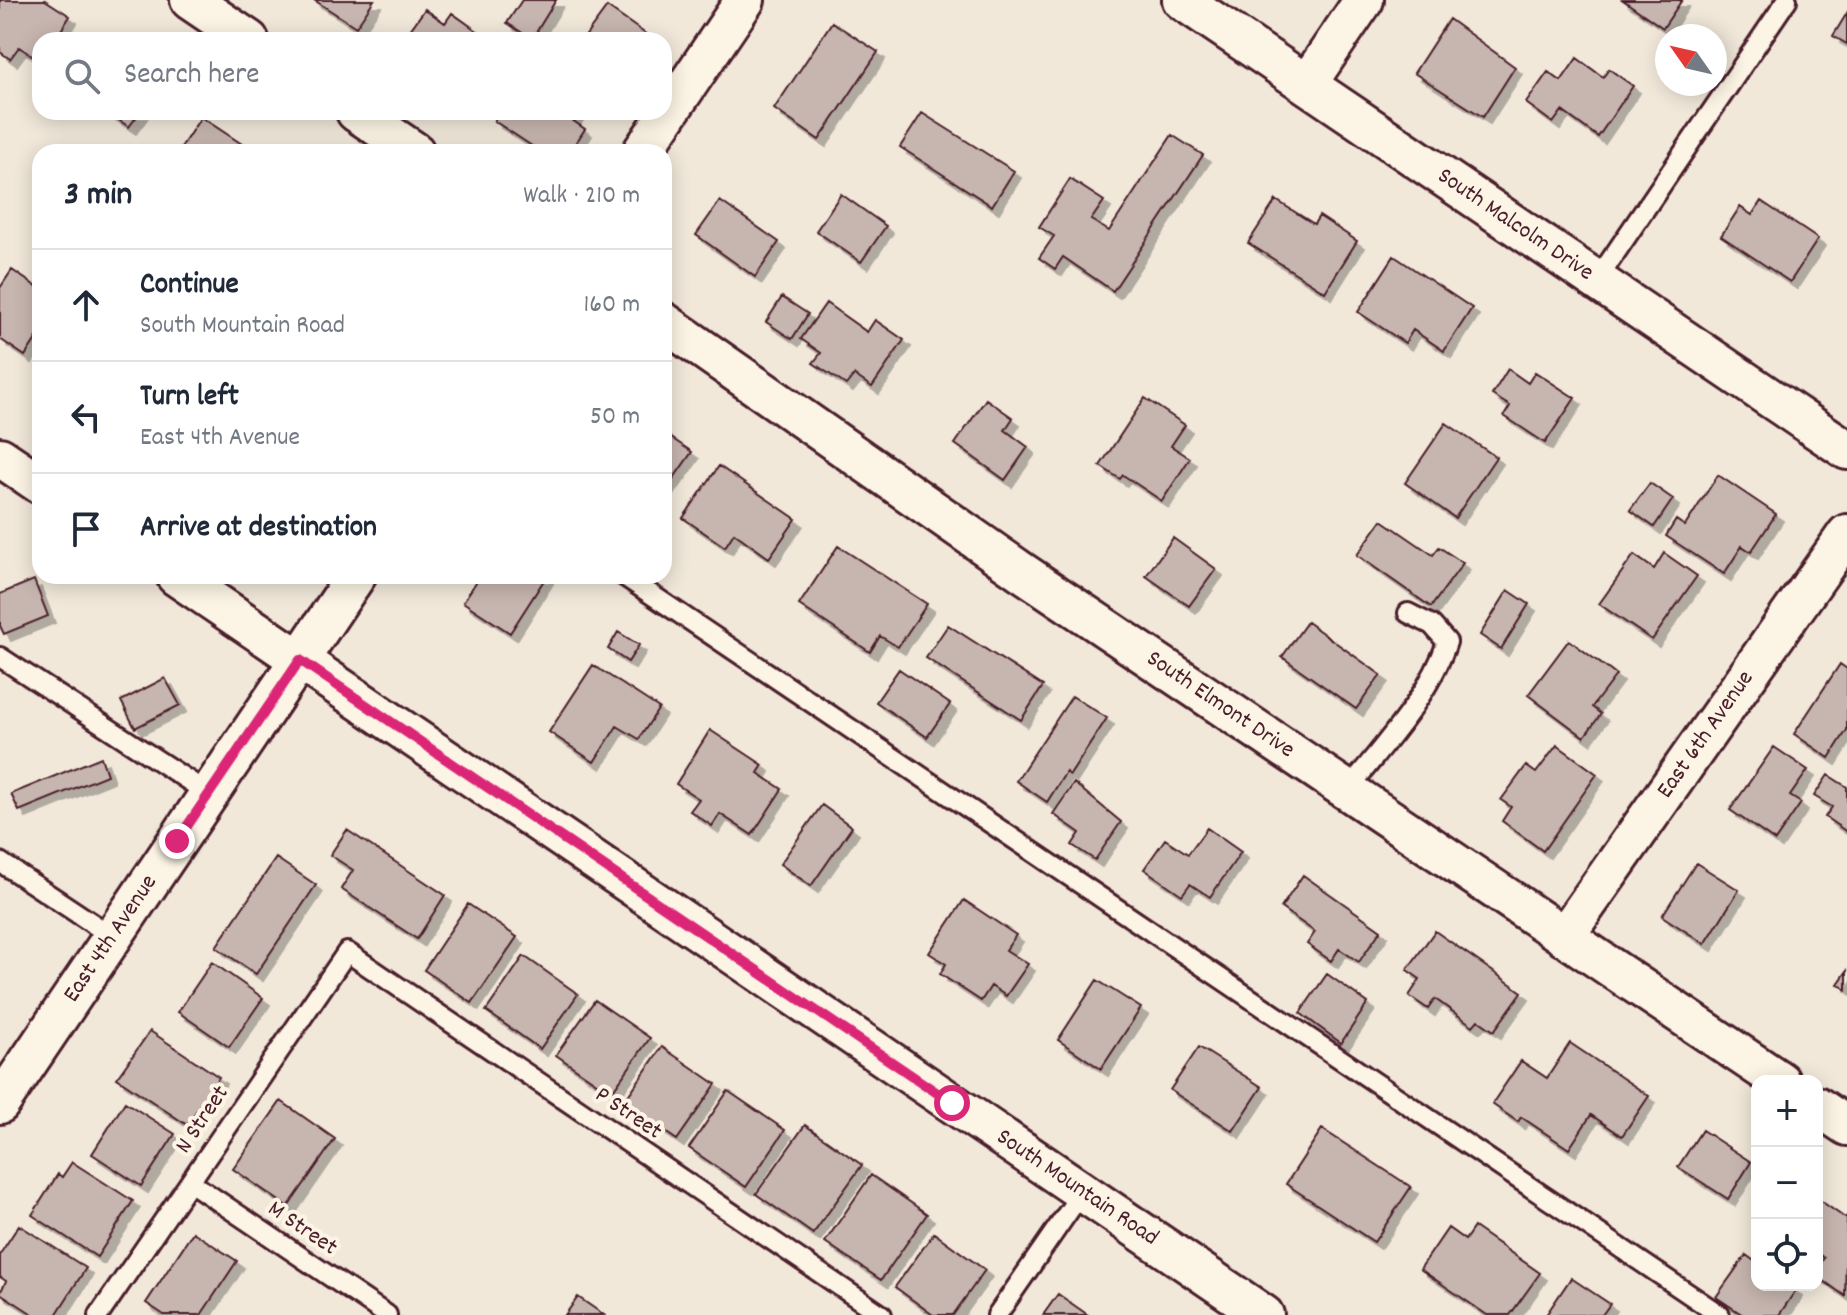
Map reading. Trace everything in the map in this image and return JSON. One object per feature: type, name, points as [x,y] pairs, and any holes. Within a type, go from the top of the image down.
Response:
[{"type":"street","points":[[190,0],[237,32]]},
{"type":"street","points":[[672,108],[745,0]]},
{"type":"street","name":"South Malcolm Drive","points":[[1182,0],[1847,450]]},
{"type":"street","points":[[1307,84],[1364,0]]},
{"type":"street","points":[[368,120],[403,144]]},
{"type":"street","points":[[647,144],[664,120]]},
{"type":"street","name":"South Elmont Drive","points":[[672,328],[1022,572],[1771,1075]]},
{"type":"street","points":[[0,457],[32,479]]},
{"type":"street","name":"East 6th Avenue","points":[[1564,937],[1847,534]]},
{"type":"street","name":"South Mountain Road","points":[[188,584],[1264,1315]]},
{"type":"street","name":"East 4th Avenue","points":[[0,1104],[351,584]]},
{"type":"street","points":[[1823,1110],[1847,1126]]},
{"type":"lane","points":[[1597,280],[1787,0]]},
{"type":"lane","points":[[636,584],[1720,1315]]},
{"type":"lane","points":[[1347,791],[1392,734],[1440,663],[1447,642],[1432,625],[1408,613]]},
{"type":"lane","points":[[0,657],[209,794]]},
{"type":"lane","points":[[0,862],[113,937]]},
{"type":"lane","name":"N Street","points":[[99,1315],[347,952]]},
{"type":"lane","name":"P Street","points":[[347,952],[882,1315]]},
{"type":"lane","name":"M Street","points":[[190,1182],[387,1315]]},
{"type":"lane","points":[[997,1315],[1082,1192]]},
{"type":"building","points":[[0,0],[45,0],[70,16],[60,32],[32,32],[32,56],[19,47],[10,59],[0,52]]},
{"type":"building","points":[[314,0],[374,0],[356,27]]},
{"type":"building","points":[[522,0],[556,0],[536,32],[521,32],[507,23]]},
{"type":"building","points":[[1623,0],[1682,0],[1666,24],[1657,24]]},
{"type":"building","points":[[607,7],[643,32],[588,32]]},
{"type":"building","points":[[425,9],[445,23],[452,13],[479,32],[409,32]]},
{"type":"building","points":[[1847,13],[1847,44],[1833,36]]},
{"type":"building","points":[[1449,19],[1515,67],[1483,117],[1414,73]]},
{"type":"building","points":[[832,22],[878,52],[819,140],[774,109]]},
{"type":"building","points":[[1577,58],[1603,77],[1609,69],[1633,86],[1598,137],[1562,111],[1553,123],[1526,103],[1548,72],[1561,81]]},
{"type":"building","points":[[922,113],[1014,171],[992,206],[900,147]]},
{"type":"building","points":[[119,120],[134,120],[129,127]]},
{"type":"building","points":[[199,120],[206,120],[242,144],[183,144]]},
{"type":"building","points":[[572,120],[585,129],[575,144],[529,144],[494,121]]},
{"type":"building","points":[[1172,135],[1203,155],[1113,291],[1063,257],[1055,269],[1039,258],[1054,236],[1039,227],[1070,179],[1104,201],[1091,220],[1109,231]]},
{"type":"building","points":[[841,194],[886,226],[861,262],[816,231]]},
{"type":"building","points":[[1276,200],[1314,224],[1319,216],[1357,241],[1325,292],[1248,243]]},
{"type":"building","points":[[720,201],[779,242],[755,277],[696,235]]},
{"type":"building","points":[[1761,201],[1818,239],[1790,282],[1721,236],[1740,207],[1752,215]]},
{"type":"building","points":[[1394,256],[1472,308],[1444,351],[1413,330],[1405,343],[1358,312]]},
{"type":"building","points":[[12,270],[32,284],[32,345],[25,356],[0,339],[0,288]]},
{"type":"building","points":[[782,297],[808,314],[792,339],[766,322]]},
{"type":"building","points":[[826,303],[867,332],[875,320],[904,340],[872,387],[854,375],[846,385],[813,363],[821,353],[801,339]]},
{"type":"building","points":[[1508,369],[1528,383],[1535,372],[1575,398],[1545,443],[1504,416],[1510,406],[1492,395]]},
{"type":"building","points":[[1145,398],[1185,425],[1171,446],[1190,458],[1162,501],[1123,475],[1120,479],[1100,466]]},
{"type":"building","points":[[986,399],[1013,418],[1005,430],[1028,447],[1005,480],[955,444]]},
{"type":"building","points":[[1446,423],[1496,457],[1455,518],[1405,483]]},
{"type":"building","points":[[672,438],[692,452],[672,481]]},
{"type":"building","points":[[719,466],[796,519],[769,558],[734,533],[725,547],[683,518]]},
{"type":"building","points":[[1718,475],[1776,514],[1751,552],[1742,546],[1724,574],[1666,536],[1676,520],[1685,526]]},
{"type":"building","points":[[1650,483],[1673,499],[1654,527],[1630,510]]},
{"type":"building","points":[[1382,520],[1433,555],[1439,547],[1463,563],[1431,607],[1357,555]]},
{"type":"building","points":[[1173,538],[1216,569],[1189,606],[1146,576]]},
{"type":"building","points":[[838,546],[927,604],[898,647],[880,636],[870,652],[799,605]]},
{"type":"building","points":[[1664,553],[1697,576],[1652,640],[1599,604],[1634,555],[1654,569]]},
{"type":"building","points":[[32,581],[48,616],[4,634],[0,626],[0,594]]},
{"type":"building","points":[[475,584],[542,584],[510,633],[463,602]]},
{"type":"building","points":[[1508,590],[1529,604],[1501,649],[1480,635]]},
{"type":"building","points":[[1307,622],[1381,675],[1356,709],[1282,657]]},
{"type":"building","points":[[948,625],[1043,686],[1021,720],[926,658]]},
{"type":"building","points":[[618,632],[639,645],[628,662],[608,649]]},
{"type":"building","points":[[1569,640],[1616,675],[1592,707],[1601,714],[1584,737],[1528,695]]},
{"type":"building","points":[[1840,664],[1847,669],[1847,730],[1829,758],[1794,734]]},
{"type":"building","points":[[593,665],[659,708],[639,739],[617,726],[594,762],[549,732]]},
{"type":"building","points":[[899,669],[950,704],[927,737],[876,702]]},
{"type":"building","points":[[165,678],[180,705],[135,728],[121,701]]},
{"type":"building","points":[[1072,696],[1107,718],[1070,775],[1066,772],[1047,802],[1016,781]]},
{"type":"building","points":[[710,730],[763,765],[758,773],[782,789],[752,835],[720,814],[712,826],[690,811],[699,799],[676,784]]},
{"type":"building","points":[[1557,745],[1597,774],[1543,851],[1502,821],[1511,807],[1501,800],[1526,766],[1536,773]]},
{"type":"building","points":[[1774,747],[1808,770],[1790,796],[1801,803],[1775,841],[1730,810]]},
{"type":"building","points":[[101,757],[107,775],[19,811],[11,794]]},
{"type":"building","points":[[1828,775],[1847,787],[1847,832],[1825,817],[1832,807],[1814,796]]},
{"type":"building","points":[[1074,783],[1121,822],[1095,860],[1072,845],[1080,833],[1053,814]]},
{"type":"building","points":[[822,805],[852,827],[811,886],[780,864]]},
{"type":"building","points":[[1207,828],[1241,852],[1210,897],[1190,884],[1182,895],[1144,869],[1165,839],[1188,854]]},
{"type":"building","points":[[347,830],[445,895],[417,939],[341,889],[353,870],[330,855]]},
{"type":"building","points":[[276,858],[316,885],[256,974],[216,947]]},
{"type":"building","points":[[1696,863],[1739,890],[1705,944],[1662,916]]},
{"type":"building","points":[[1303,875],[1381,930],[1359,962],[1339,949],[1331,961],[1307,944],[1315,932],[1281,908]]},
{"type":"building","points":[[964,900],[1016,935],[1006,950],[1028,964],[1006,996],[991,986],[981,1001],[940,974],[946,964],[929,953]]},
{"type":"building","points":[[468,904],[517,937],[472,1003],[424,970]]},
{"type":"building","points":[[1435,931],[1522,992],[1494,1031],[1478,1020],[1473,1026],[1435,999],[1428,1009],[1409,996],[1420,979],[1407,970]]},
{"type":"building","points":[[524,956],[578,994],[540,1049],[486,1011]]},
{"type":"building","points":[[212,962],[263,998],[229,1047],[178,1012]]},
{"type":"building","points":[[1847,971],[1847,990],[1838,984]]},
{"type":"building","points":[[1327,974],[1368,1003],[1341,1043],[1300,1013]]},
{"type":"building","points":[[1097,980],[1141,1008],[1101,1069],[1058,1040]]},
{"type":"building","points":[[595,1000],[650,1038],[611,1093],[556,1055]]},
{"type":"building","points":[[150,1031],[219,1077],[187,1125],[117,1078]]},
{"type":"building","points":[[1570,1043],[1649,1096],[1622,1136],[1591,1115],[1569,1149],[1521,1117],[1518,1122],[1492,1104],[1521,1061],[1547,1078]]},
{"type":"building","points":[[662,1047],[716,1084],[677,1140],[623,1103]]},
{"type":"building","points":[[1199,1047],[1262,1087],[1233,1131],[1170,1090]]},
{"type":"building","points":[[728,1091],[785,1130],[746,1187],[689,1148]]},
{"type":"building","points":[[281,1101],[335,1139],[288,1207],[233,1169]]},
{"type":"building","points":[[125,1102],[175,1134],[141,1186],[92,1154]]},
{"type":"building","points":[[805,1125],[862,1165],[813,1234],[756,1194]]},
{"type":"building","points":[[1322,1129],[1411,1187],[1374,1242],[1286,1184]]},
{"type":"building","points":[[1702,1130],[1751,1162],[1728,1199],[1678,1167]]},
{"type":"building","points":[[72,1162],[133,1201],[97,1257],[32,1215],[58,1174],[62,1177]]},
{"type":"building","points":[[871,1175],[927,1214],[881,1280],[825,1242]]},
{"type":"building","points":[[1823,1203],[1845,1218],[1847,1216],[1845,1296],[1823,1280]]},
{"type":"building","points":[[19,1225],[86,1268],[56,1315],[34,1315],[0,1293],[6,1281],[0,1277],[0,1254]]},
{"type":"building","points":[[1474,1227],[1540,1273],[1510,1315],[1487,1315],[1420,1269],[1448,1228],[1465,1240]]},
{"type":"building","points":[[193,1232],[237,1261],[201,1315],[164,1315],[146,1303]]},
{"type":"building","points":[[934,1233],[985,1270],[953,1315],[933,1315],[895,1287]]},
{"type":"building","points":[[1746,1255],[1751,1259],[1751,1291],[1795,1291],[1779,1315],[1743,1315],[1716,1297]]},
{"type":"building","points":[[1571,1278],[1610,1304],[1602,1315],[1546,1315]]},
{"type":"building","points":[[1058,1294],[1088,1315],[1043,1315]]},
{"type":"building","points":[[578,1297],[604,1315],[565,1315]]},
{"type":"route","points":[[177,841],[300,660],[952,1103]]}]
